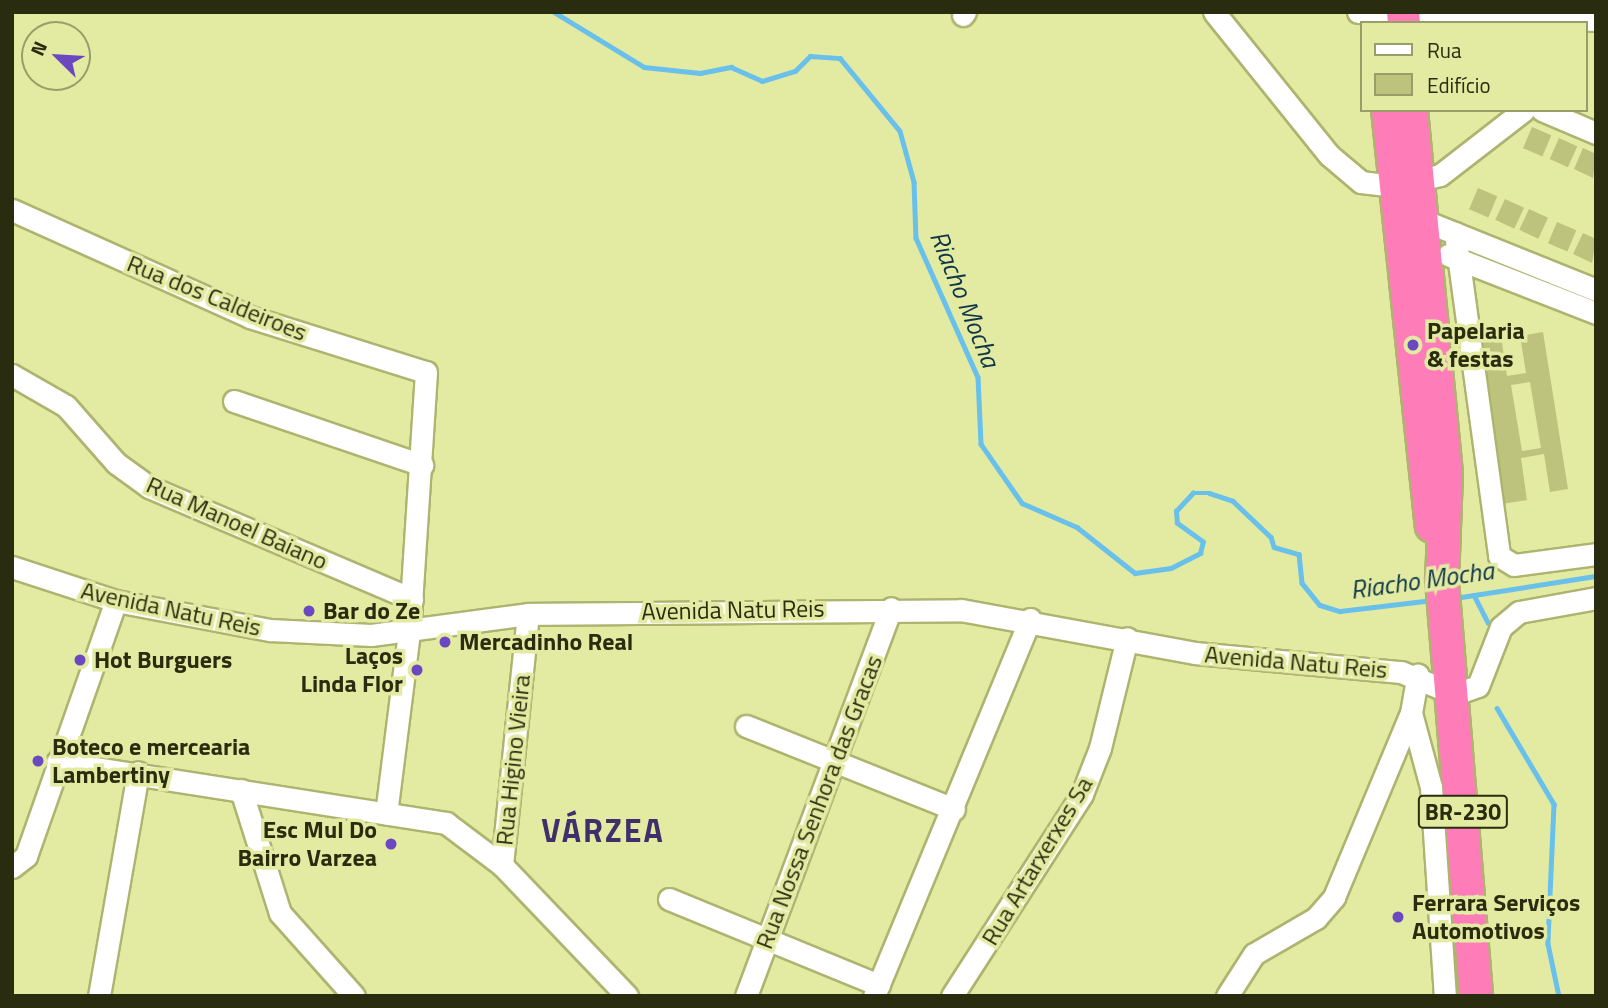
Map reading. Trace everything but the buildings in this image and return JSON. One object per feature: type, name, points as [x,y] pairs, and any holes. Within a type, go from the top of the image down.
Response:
[{"type":"highway","name":"BR-230","points":[[1388,112],[1417,235],[1421,463],[1442,577],[1455,694],[1476,996]]},
{"type":"highway","name":"BR-230","points":[[1406,185],[1411,112]]},
{"type":"street","points":[[1214,12],[1345,172],[1377,187],[1406,185],[1440,175],[1521,112]]},
{"type":"street","points":[[1388,17],[1586,21]]},
{"type":"street","points":[[1547,112],[1596,133]]},
{"type":"street","name":"Rua dos Caldeiroes","points":[[12,209],[250,317],[426,372],[422,465]]},
{"type":"street","points":[[1455,233],[1504,564],[1596,554]]},
{"type":"street","points":[[1417,235],[1455,233],[1596,290]]},
{"type":"street","points":[[1417,235],[1457,258],[1596,313]]},
{"type":"street","name":"Rua Manoel Baiano","points":[[12,375],[66,406],[116,463],[149,487],[412,599]]},
{"type":"street","points":[[234,401],[422,465],[409,632],[386,814]]},
{"type":"street","name":"Avenida Natu Reis","points":[[12,567],[116,601],[260,629],[409,632],[528,614],[891,608],[1030,619],[1204,654],[1418,676],[1455,694]]},
{"type":"street","points":[[1455,694],[1478,685],[1501,627],[1519,612],[1596,598]]},
{"type":"street","points":[[12,867],[26,856],[116,601]]},
{"type":"street","name":"Rua Nossa Senhora das Gracas","points":[[746,996],[891,608]]},
{"type":"street","name":"Rua Higino Vieira","points":[[502,865],[528,614]]},
{"type":"street","points":[[669,899],[876,990],[954,809],[1030,619]]},
{"type":"street","name":"Rua Artarxerxes Sa","points":[[952,996],[1082,794],[1127,638]]},
{"type":"street","points":[[1227,996],[1254,954],[1305,926],[1334,897],[1411,713],[1418,676]]},
{"type":"street","points":[[1411,713],[1431,787],[1445,996]]},
{"type":"street","points":[[746,726],[954,809]]},
{"type":"street","points":[[57,762],[138,772],[446,823],[502,865],[626,996]]},
{"type":"street","points":[[99,996],[138,772]]},
{"type":"street","points":[[241,790],[280,913],[354,996]]},
{"type":"waterway","name":"Riacho Mocha","points":[[554,12],[644,67],[700,73],[731,67],[762,81],[795,71],[810,56],[840,58],[900,131],[914,182],[916,238],[978,377],[981,444],[1022,503],[1077,527],[1135,573],[1171,568],[1200,553],[1203,542],[1177,523],[1176,511],[1193,493],[1209,493],[1233,501],[1271,537],[1274,547],[1299,554],[1302,583],[1320,605],[1340,611],[1432,600]]},
{"type":"waterway","name":"Riacho Mocha","points":[[1455,598],[1596,576]]},
{"type":"waterway","points":[[1474,595],[1488,623]]},
{"type":"waterway","points":[[1497,708],[1554,804],[1548,944],[1559,996]]},
{"type":"place","name":"Papelaria & festas","points":[[1413,345]]},
{"type":"place","name":"Bar do Ze","points":[[309,611]]},
{"type":"place","name":"Mercadinho Real","points":[[445,642]]},
{"type":"place","name":"Hot Burguers","points":[[80,660]]},
{"type":"place","name":"Laços Linda Flor","points":[[417,670]]},
{"type":"place","name":"Boteco e mercearia Lambertiny","points":[[38,761]]},
{"type":"place","name":"Esc Mul Do Bairro Varzea","points":[[391,844]]},
{"type":"place","name":"Ferrara Serviços Automotivos","points":[[1398,917]]},
{"type":"district","name":"VÁRZEA","points":[[603,830]]}]
